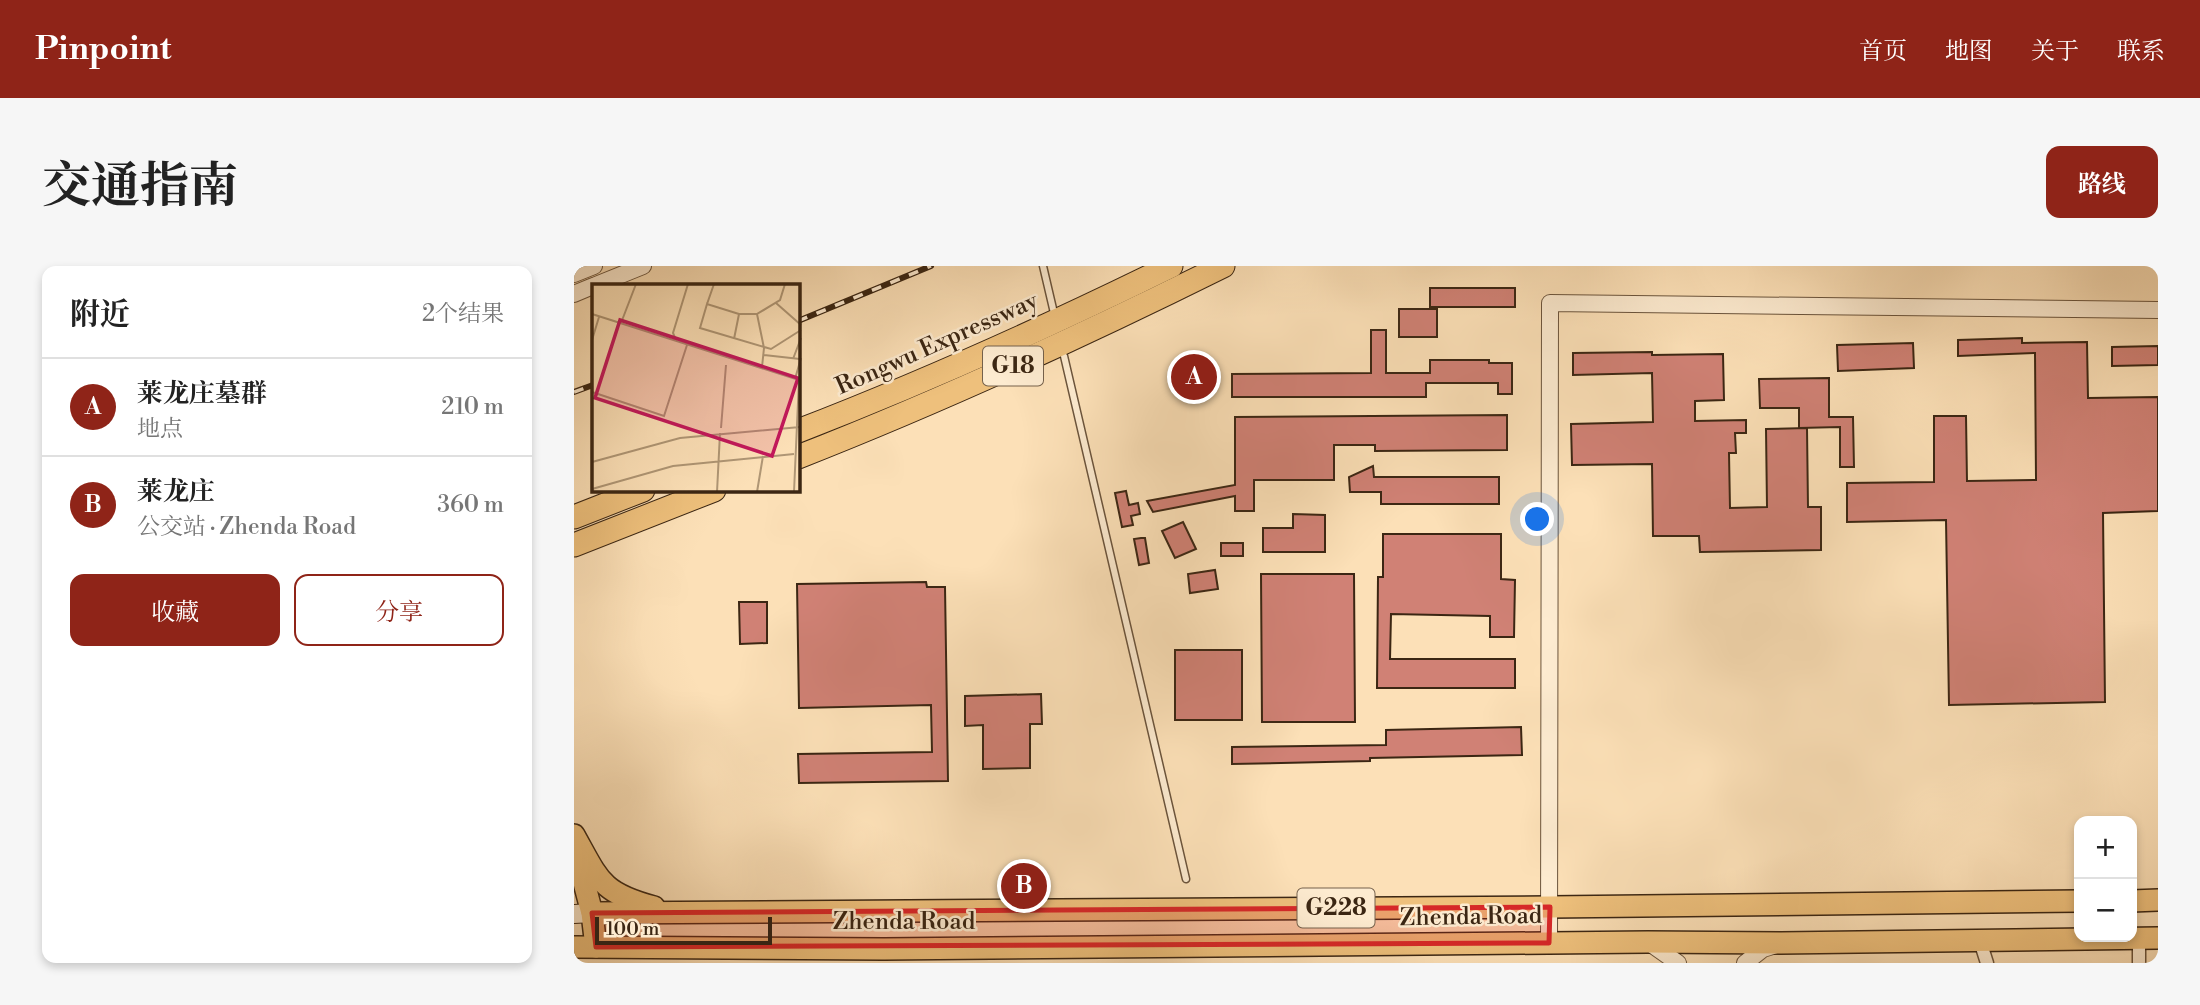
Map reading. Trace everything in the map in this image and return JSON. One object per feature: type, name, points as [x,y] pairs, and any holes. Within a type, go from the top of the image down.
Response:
[{"type":"highway","name":"Rongwu Expressway","points":[[800,430],[885,397],[1111,296],[1171,266]]},
{"type":"highway","name":"Rongwu Expressway","points":[[800,456],[902,416],[1104,324],[1223,266]]},
{"type":"highway","points":[[574,517],[638,492]]},
{"type":"highway","points":[[574,545],[709,492]]},
{"type":"highway","points":[[574,835],[606,887],[618,895],[676,912]]},
{"type":"highway","points":[[574,843],[583,914],[596,947]]},
{"type":"highway","points":[[2137,901],[2158,900]]},
{"type":"highway","name":"Zhenda Road","points":[[583,914],[2074,901]]},
{"type":"highway","name":"Zhenda Road","points":[[574,947],[886,956],[1549,943],[2149,939]]},
{"type":"street","points":[[574,274],[594,266]]},
{"type":"street","points":[[599,284],[643,266]]},
{"type":"street","points":[[574,294],[592,287]]},
{"type":"street","points":[[1549,943],[1550,303],[2158,310]]},
{"type":"street","points":[[2138,963],[2149,939]]},
{"type":"street","points":[[1980,941],[1987,963]]},
{"type":"street","points":[[1648,942],[1678,963]]},
{"type":"street","points":[[1745,963],[1763,949],[1781,943]]},
{"type":"lane","points":[[1043,266],[1054,313]]},
{"type":"lane","points":[[1064,356],[1186,879]]},
{"type":"highlighted area","points":[[1550,907],[1549,943],[596,947],[592,913]]},
{"type":"building","points":[[1430,288],[1515,288],[1515,307],[1430,307]]},
{"type":"building","points":[[1399,309],[1437,309],[1437,337],[1399,337]]},
{"type":"building","points":[[1371,330],[1386,330],[1386,373],[1430,373],[1430,360],[1489,360],[1489,363],[1512,363],[1512,394],[1498,394],[1498,383],[1426,383],[1426,397],[1232,397],[1232,374],[1371,373]]},
{"type":"building","points":[[2022,338],[2022,343],[2087,342],[2088,398],[2158,397],[2158,511],[2103,513],[2105,702],[1949,705],[1946,520],[1847,522],[1847,483],[1934,482],[1934,416],[1966,416],[1967,481],[2036,480],[2035,353],[1958,356],[1958,340]]},
{"type":"building","points":[[1913,343],[1914,368],[1838,371],[1837,345]]},
{"type":"building","points":[[2158,346],[2158,365],[2112,366],[2112,347]]},
{"type":"building","points":[[1652,352],[1652,355],[1723,354],[1724,400],[1695,401],[1695,421],[1746,420],[1746,433],[1735,433],[1736,453],[1729,453],[1730,508],[1767,507],[1766,429],[1807,428],[1808,507],[1821,507],[1821,550],[1700,552],[1699,536],[1653,536],[1652,464],[1572,465],[1571,424],[1653,422],[1652,373],[1573,375],[1573,353]]},
{"type":"building","points":[[1829,378],[1829,417],[1853,417],[1854,467],[1840,467],[1840,427],[1799,428],[1799,408],[1760,408],[1759,379]]},
{"type":"building","points":[[1507,415],[1507,450],[1375,451],[1375,445],[1334,445],[1334,480],[1254,480],[1254,511],[1235,511],[1235,496],[1153,512],[1147,501],[1235,485],[1235,417]]},
{"type":"building","points":[[1373,466],[1374,477],[1499,477],[1499,504],[1381,504],[1381,492],[1350,492],[1349,477]]},
{"type":"building","points":[[1126,491],[1129,505],[1138,503],[1140,514],[1131,516],[1133,525],[1122,527],[1115,493]]},
{"type":"building","points":[[1293,514],[1325,515],[1325,552],[1263,552],[1263,528],[1293,528]]},
{"type":"building","points":[[1183,522],[1196,549],[1175,558],[1162,531]]},
{"type":"building","points":[[1383,534],[1501,534],[1501,579],[1515,580],[1514,637],[1490,637],[1490,616],[1391,614],[1390,659],[1515,659],[1515,688],[1377,688],[1378,577],[1383,577]]},
{"type":"building","points":[[1145,538],[1149,563],[1139,565],[1134,539]]},
{"type":"building","points":[[1221,543],[1243,543],[1243,556],[1221,556]]},
{"type":"building","points":[[1215,570],[1218,589],[1190,593],[1188,574]]},
{"type":"building","points":[[1261,574],[1354,574],[1355,722],[1262,722]]},
{"type":"building","points":[[926,582],[927,587],[945,587],[948,781],[799,783],[798,754],[932,752],[931,705],[799,708],[797,584]]},
{"type":"building","points":[[739,602],[767,602],[767,643],[740,644]]},
{"type":"building","points":[[1175,650],[1242,650],[1242,720],[1175,720]]},
{"type":"building","points":[[1041,694],[1042,724],[1030,724],[1030,768],[983,769],[983,725],[965,726],[965,696]]},
{"type":"building","points":[[1521,727],[1522,755],[1232,764],[1232,747],[1386,745],[1386,730]]},
{"type":"railway","points":[[800,320],[931,266]]},
{"type":"railway","points":[[574,392],[592,385]]},
{"type":"place","name":"莱龙庄墓群","points":[[1194,377]]},
{"type":"place","name":"莱龙庄","points":[[1024,886]]}]
